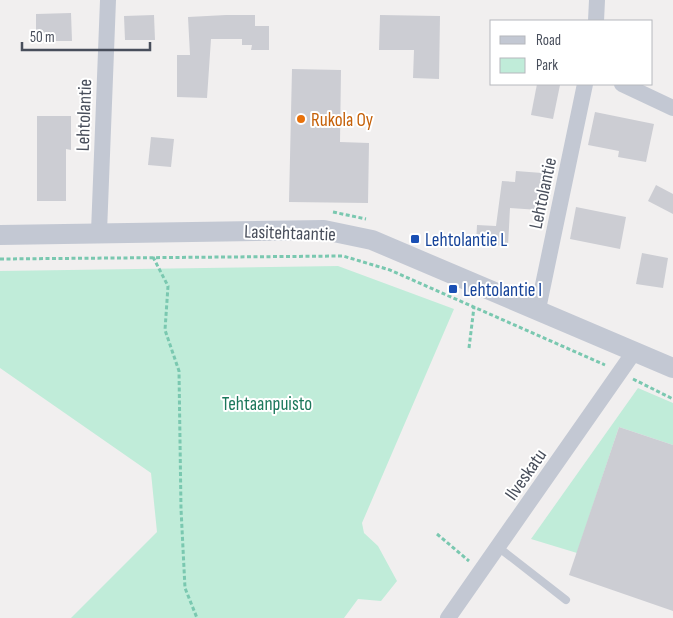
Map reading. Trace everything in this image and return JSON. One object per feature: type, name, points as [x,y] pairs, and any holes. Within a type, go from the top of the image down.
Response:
[{"type":"street","name":"Lehtolantie","points":[[100,232],[108,0]]},
{"type":"street","points":[[596,20],[597,0]]},
{"type":"street","name":"Lehtolantie","points":[[538,309],[585,85]]},
{"type":"street","points":[[624,85],[673,108]]},
{"type":"street","name":"Lasitehtaantie","points":[[0,235],[324,230],[372,240],[673,368]]},
{"type":"street","name":"Ilveskatu","points":[[448,618],[634,352]]},
{"type":"lane","points":[[498,547],[566,600]]},
{"type":"path","points":[[0,259],[343,256],[390,270],[620,372],[673,398]]},
{"type":"path","points":[[153,257],[168,286],[165,330],[179,371],[181,509],[185,588],[197,618]]},
{"type":"path","points":[[469,348],[474,307]]},
{"type":"path","points":[[437,534],[460,551],[480,573]]},
{"type":"green space","name":"Tehtaanpuisto","points":[[338,266],[454,309],[362,523],[364,533],[378,546],[397,581],[381,601],[358,599],[344,618],[71,618],[157,532],[151,473],[0,368],[0,271]]},
{"type":"green space","points":[[638,388],[673,403],[673,445],[619,427],[577,553],[531,539]]},
{"type":"building","points":[[71,13],[72,41],[36,41],[36,14]]},
{"type":"building","points":[[154,15],[155,40],[125,40],[124,16]]},
{"type":"building","points":[[255,15],[255,26],[269,26],[269,50],[251,50],[252,45],[242,45],[242,39],[211,39],[207,98],[177,97],[177,55],[190,55],[188,17]]},
{"type":"building","points":[[380,15],[440,16],[439,79],[413,78],[414,50],[379,50]]},
{"type":"building","points":[[292,69],[341,70],[340,142],[369,143],[368,203],[289,202]]},
{"type":"building","points":[[537,85],[560,85],[553,119],[531,115]]},
{"type":"building","points":[[595,112],[654,124],[646,162],[618,157],[619,151],[588,145]]},
{"type":"building","points":[[37,116],[71,116],[71,150],[66,149],[66,201],[37,201]]},
{"type":"building","points":[[151,137],[174,139],[171,167],[148,165]]},
{"type":"building","points":[[516,171],[542,173],[539,210],[510,208],[508,246],[476,244],[477,225],[496,226],[502,181],[515,182]]},
{"type":"building","points":[[656,185],[673,194],[673,214],[648,201]]},
{"type":"building","points":[[576,207],[626,217],[620,249],[570,239]]},
{"type":"building","points":[[642,253],[668,258],[663,288],[636,284]]},
{"type":"building","points":[[619,427],[673,445],[673,611],[569,575]]},
{"type":"place","name":"Rukola Oy","points":[[301,119]]},
{"type":"place","name":"Lehtolantie L","points":[[415,239]]},
{"type":"place","name":"Lehtolantie I","points":[[453,289]]}]
